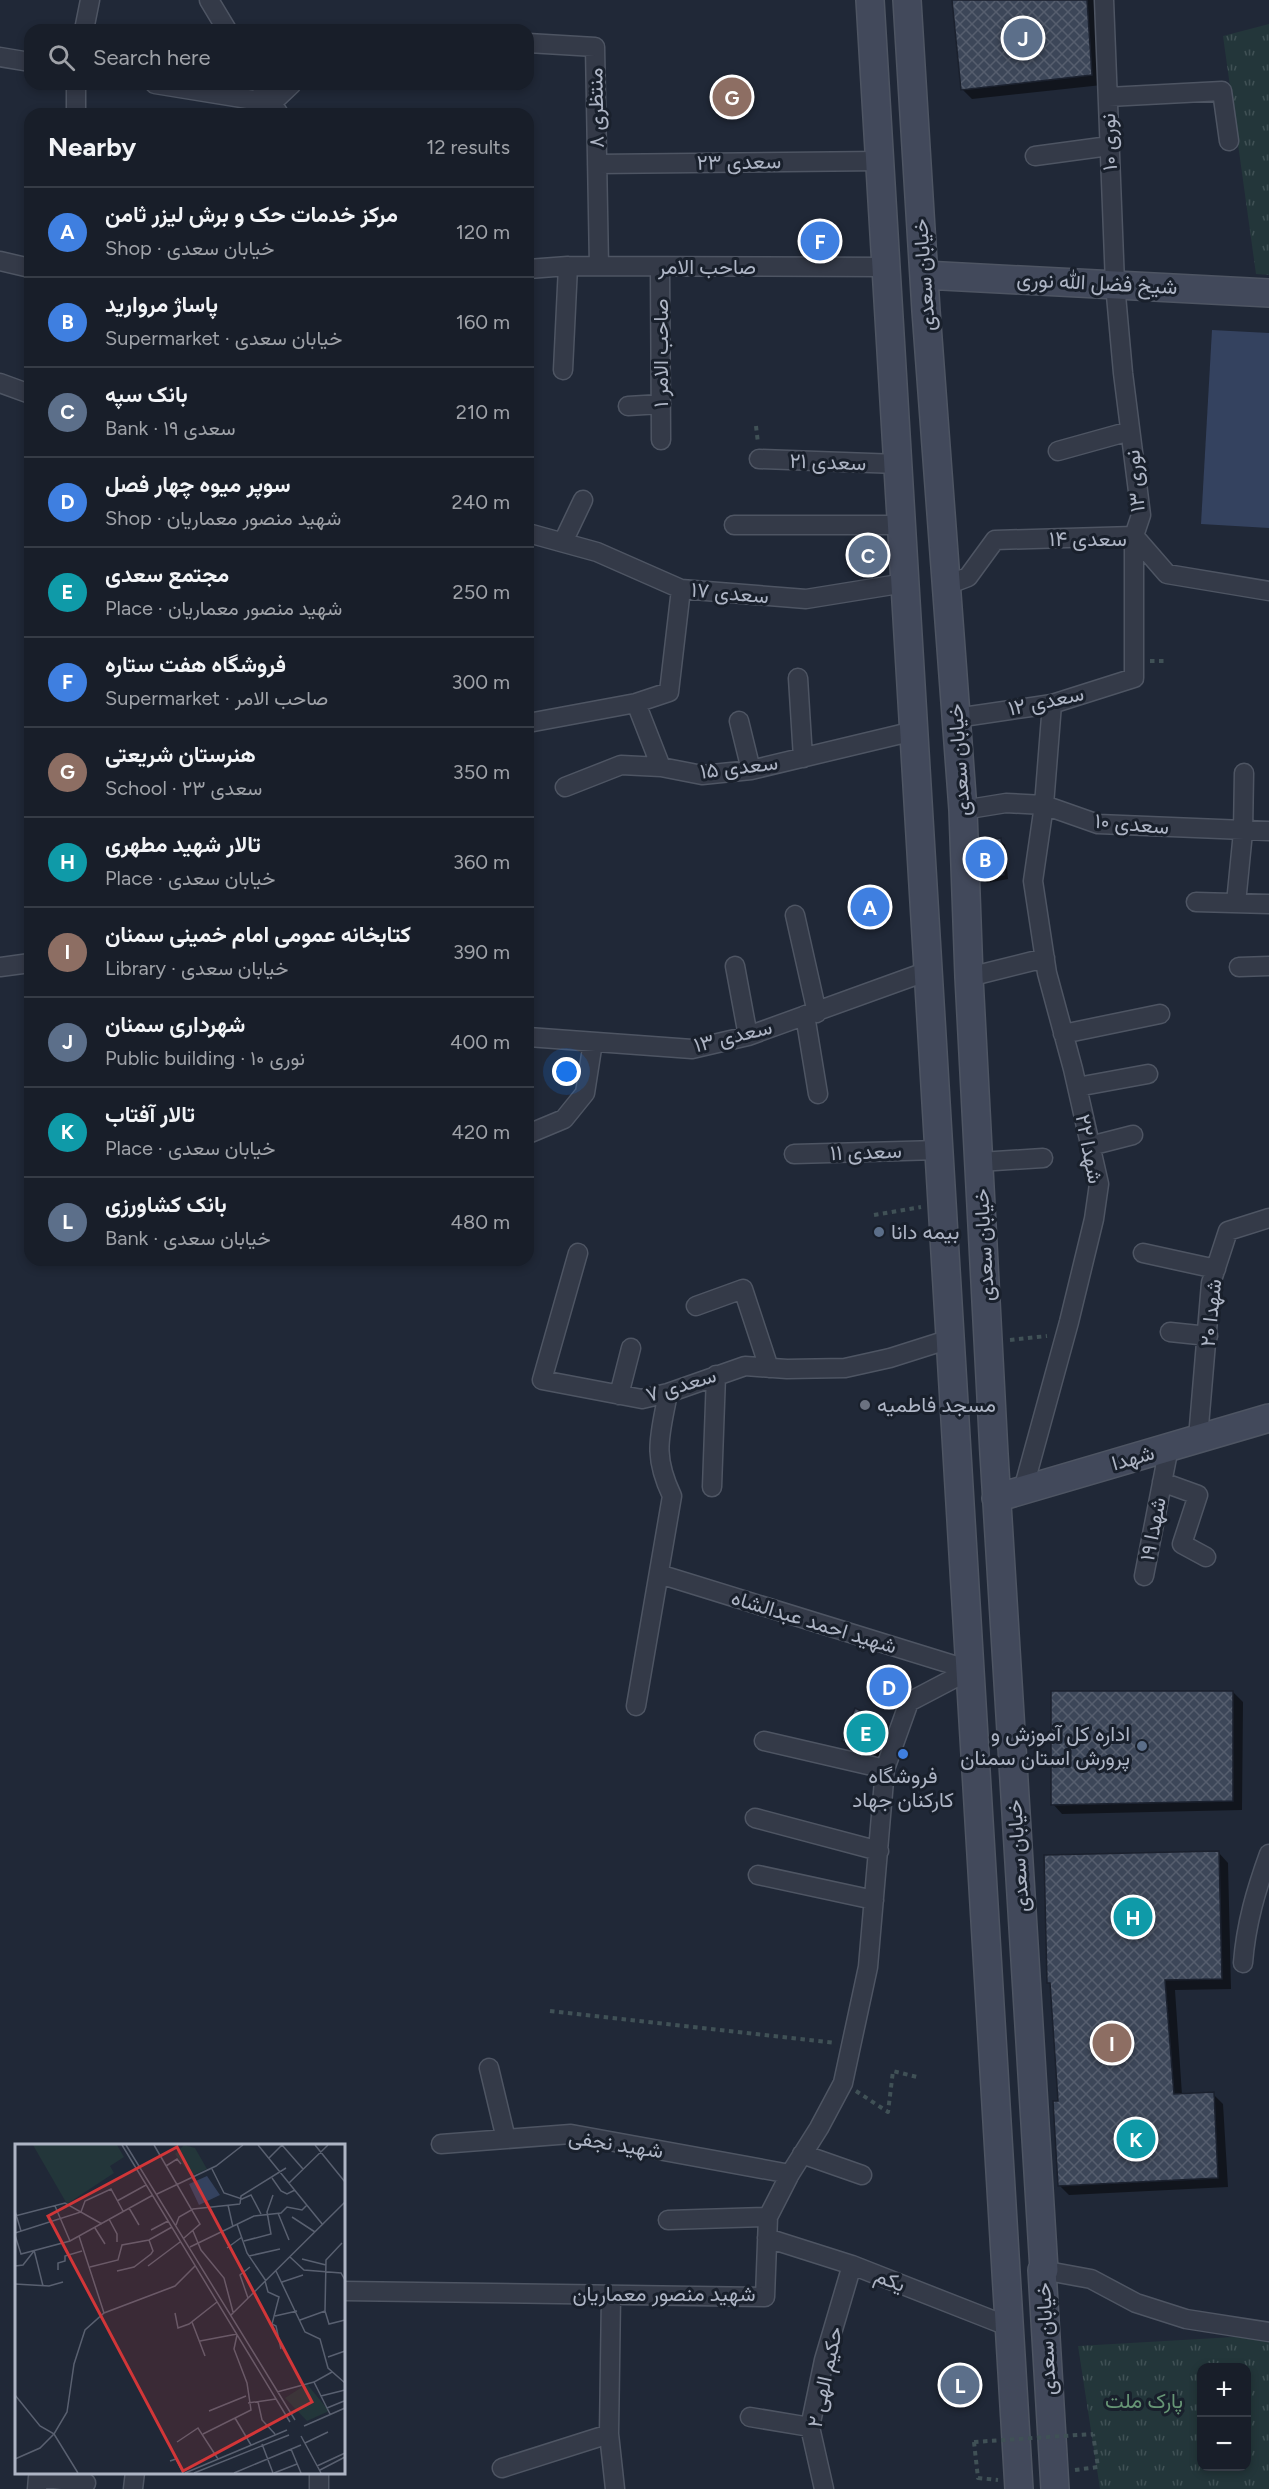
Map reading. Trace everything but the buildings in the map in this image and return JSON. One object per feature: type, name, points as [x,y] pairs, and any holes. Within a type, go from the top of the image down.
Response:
[{"type":"main road","name":"خیابان سعدی","points":[[870,0],[1019,2489]]},
{"type":"main road","name":"خیابان سعدی","points":[[907,0],[924,275],[963,810],[969,977],[996,1498],[1044,2270],[1042,2270],[1055,2489]]},
{"type":"main road","points":[[878,132],[915,128]]},
{"type":"main road","name":"شیخ فضل الله نوری","points":[[924,275],[1269,293]]},
{"type":"main road","points":[[921,854],[936,862],[943,862],[951,860],[964,851]]},
{"type":"main road","points":[[924,898],[929,892],[942,886],[950,886],[966,896]]},
{"type":"main road","name":"شهدا","points":[[996,1498],[1269,1418]]},
{"type":"main road","points":[[1014,2381],[1025,2387],[1036,2389],[1048,2378]]},
{"type":"street","points":[[85,24],[90,0]]},
{"type":"street","points":[[209,0],[223,24]]},
{"type":"street","name":"نوری ۱۰","points":[[1104,0],[1115,284]]},
{"type":"street","name":"منتظری ۸","points":[[534,44],[595,47],[597,164]]},
{"type":"street","points":[[0,57],[24,61]]},
{"type":"street","points":[[76,90],[76,108]]},
{"type":"street","points":[[185,90],[275,108]]},
{"type":"street","points":[[264,90],[275,108]]},
{"type":"street","points":[[275,108],[288,90]]},
{"type":"street","points":[[1108,97],[1222,91],[1229,141]]},
{"type":"street","points":[[1035,156],[1109,146]]},
{"type":"street","name":"سعدی ۲۳","points":[[597,164],[880,161]]},
{"type":"street","points":[[597,164],[599,266]]},
{"type":"street","points":[[0,261],[24,267]]},
{"type":"street","points":[[562,370],[568,266]]},
{"type":"street","name":"صاحب الامر","points":[[534,269],[568,266],[886,267]]},
{"type":"street","name":"صاحب الامر ۱","points":[[660,267],[661,440]]},
{"type":"street","name":"نوری ۱۳","points":[[1115,284],[1141,515],[1134,536],[1134,678]]},
{"type":"street","points":[[0,383],[24,392]]},
{"type":"street","points":[[628,406],[661,404]]},
{"type":"street","points":[[1058,451],[1130,431]]},
{"type":"street","name":"سعدی ۲۱","points":[[759,459],[898,464]]},
{"type":"street","points":[[562,542],[583,500]]},
{"type":"street","points":[[734,525],[902,525]]},
{"type":"street","name":"سعدی ۱۷","points":[[534,535],[597,552],[681,589],[806,599],[905,583]]},
{"type":"street","name":"سعدی ۱۴","points":[[947,585],[968,577],[995,540],[1134,536],[1167,574],[1269,591]]},
{"type":"street","points":[[534,722],[636,703],[669,692],[681,589]]},
{"type":"street","points":[[798,678],[803,758]]},
{"type":"street","name":"سعدی ۱۲","points":[[956,718],[1052,704],[1134,678]]},
{"type":"street","points":[[636,703],[661,767]]},
{"type":"street","name":"شهدا ۲۲","points":[[1023,1490],[1066,1334],[1094,1219],[1099,1184],[1045,958],[1033,881],[1044,805],[1052,704]]},
{"type":"street","points":[[739,721],[751,770]]},
{"type":"street","name":"سعدی ۱۵","points":[[565,787],[621,765],[661,767],[702,776],[751,770],[914,731]]},
{"type":"street","points":[[1236,903],[1243,832],[1244,773]]},
{"type":"street","name":"سعدی ۱۰","points":[[963,810],[1006,803],[1044,805],[1098,824],[1243,832],[1269,831]]},
{"type":"street","points":[[1196,902],[1269,904]]},
{"type":"street","points":[[795,915],[811,1014],[818,1094]]},
{"type":"street","points":[[969,977],[1045,958]]},
{"type":"street","points":[[0,967],[24,964]]},
{"type":"street","points":[[735,966],[748,1036]]},
{"type":"street","points":[[1239,967],[1269,966]]},
{"type":"street","name":"سعدی ۱۳","points":[[534,1037],[692,1049],[748,1036],[928,971]]},
{"type":"street","points":[[1063,1034],[1161,1014]]},
{"type":"street","points":[[534,1132],[564,1119],[585,1093],[593,1042]]},
{"type":"street","points":[[1077,1087],[1148,1074]]},
{"type":"street","points":[[1090,1146],[1133,1135]]},
{"type":"street","name":"سعدی ۱۱","points":[[794,1154],[939,1150]]},
{"type":"street","points":[[980,1162],[1043,1158]]},
{"type":"street","name":"شهدا ۲۰","points":[[1198,1438],[1211,1283],[1228,1231],[1269,1218]]},
{"type":"street","name":"سعدی ۷","points":[[578,1253],[542,1380],[642,1399],[668,1393],[745,1366],[844,1368],[890,1358],[950,1339]]},
{"type":"street","points":[[1143,1253],[1216,1269]]},
{"type":"street","points":[[696,1306],[743,1289],[770,1368]]},
{"type":"street","points":[[1170,1332],[1208,1336]]},
{"type":"street","points":[[619,1395],[631,1348]]},
{"type":"street","points":[[712,1487],[716,1375]]},
{"type":"street","points":[[636,1706],[672,1496],[664,1478],[658,1449],[668,1393]]},
{"type":"street","name":"شهدا ۱۹","points":[[1144,1576],[1169,1447]]},
{"type":"street","name":"شهدا ۱۹","points":[[1162,1482],[1198,1496],[1182,1544],[1206,1557]]},
{"type":"street","name":"شهید احمد عبدالشاه","points":[[659,1574],[970,1670]]},
{"type":"street","name":"شهید منصور معماریان","points":[[345,2291],[765,2297],[768,2217],[790,2174],[843,2083],[868,1967],[885,1769],[909,1702],[970,1670]]},
{"type":"street","points":[[764,1741],[885,1769]]},
{"type":"street","points":[[755,1818],[879,1851]]},
{"type":"street","points":[[1243,1963],[1254,1896],[1269,1854]]},
{"type":"street","points":[[758,1875],[874,1900]]},
{"type":"street","points":[[489,2068],[506,2139]]},
{"type":"street","name":"شهید نجفی","points":[[441,2144],[571,2134],[790,2174]]},
{"type":"street","points":[[802,2154],[862,2175]]},
{"type":"street","points":[[668,2220],[768,2217]]},
{"type":"street","name":"یکم","points":[[767,2238],[852,2265],[1010,2327]]},
{"type":"street","name":"حکیم الهی ۲","points":[[824,2489],[810,2427],[824,2360],[852,2265]]},
{"type":"street","points":[[1042,2270],[1091,2279],[1136,2303],[1186,2319],[1269,2332]]},
{"type":"street","points":[[611,2295],[609,2433],[615,2489]]},
{"type":"street","points":[[750,2417],[810,2427]]},
{"type":"street","points":[[502,2468],[609,2433]]},
{"type":"street","points":[[134,2489],[135,2474]]},
{"type":"street","points":[[37,2489],[38,2477],[86,2483]]},
{"type":"path","points":[[874,1215],[942,1203]]},
{"type":"path","points":[[988,1342],[1066,1334]]},
{"type":"path","points":[[550,2011],[851,2045]]},
{"type":"path","points":[[843,2083],[888,2112],[892,2071],[917,2077]]},
{"type":"path","points":[[978,2478],[974,2442],[1093,2434],[1098,2467]]},
{"type":"green space","points":[[1269,24],[1269,275],[1256,274],[1223,36]]},
{"type":"green space","name":"پارک ملت","points":[[1269,2335],[1269,2489],[1100,2489],[1078,2346]]},
{"type":"water","points":[[1212,330],[1269,333],[1269,528],[1201,524]]},
{"type":"place","name":"شهرداری سمنان","points":[[1023,38]]},
{"type":"place","name":"هنرستان شریعتی","points":[[732,97]]},
{"type":"place","name":"فروشگاه هفت ستاره","points":[[820,241]]},
{"type":"place","name":"بانک سپه","points":[[868,555]]},
{"type":"place","name":"پاساژ مروارید","points":[[985,859]]},
{"type":"place","name":"مرکز خدمات حک و برش لیزر ثامن","points":[[870,907]]},
{"type":"place","name":"بیمه دانا","points":[[879,1232]]},
{"type":"place","name":"مسجد فاطمیه","points":[[865,1405]]},
{"type":"place","name":"سوپر میوه چهار فصل","points":[[889,1687]]},
{"type":"place","name":"مجتمع سعدی","points":[[866,1733]]},
{"type":"place","name":"اداره کل آموزش و پرورش استان سمنان","points":[[1142,1746]]},
{"type":"place","name":"فروشگاه کارکنان جهاد","points":[[903,1754]]},
{"type":"place","name":"تالار شهید مطهری","points":[[1133,1917]]},
{"type":"place","name":"کتابخانه عمومی امام خمینی سمنان","points":[[1112,2043]]},
{"type":"place","name":"تالار آفتاب","points":[[1136,2139]]},
{"type":"place","name":"بانک کشاورزی","points":[[960,2385]]}]
